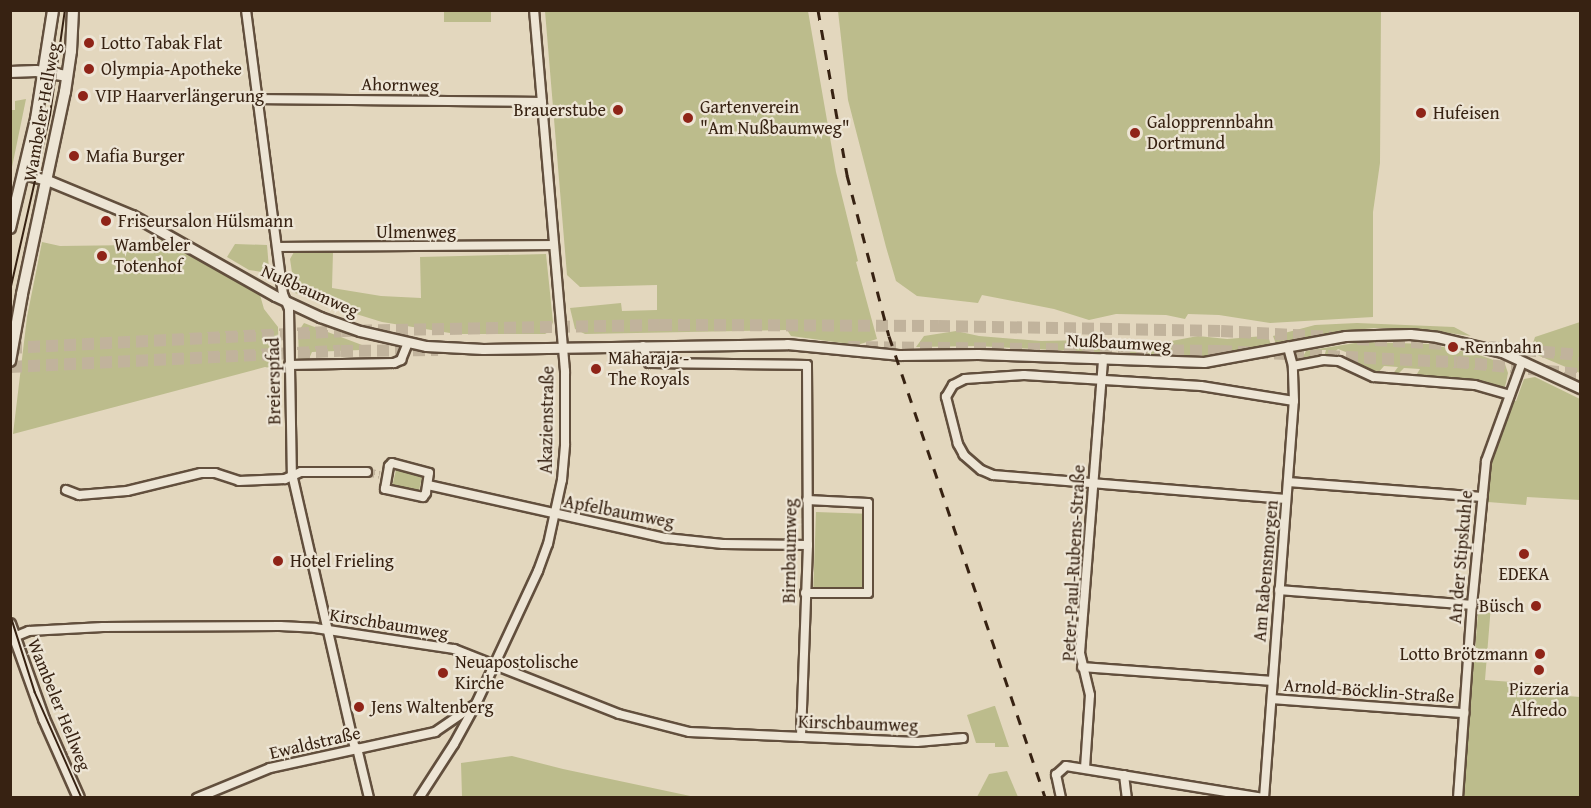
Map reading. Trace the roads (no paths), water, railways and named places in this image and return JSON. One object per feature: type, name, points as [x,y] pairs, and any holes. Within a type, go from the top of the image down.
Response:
[{"type":"main road","name":"Wambeler Hellweg","points":[[10,228],[45,72],[53,10]]},
{"type":"main road","name":"Wambeler Hellweg","points":[[10,361],[68,76],[73,10]]},
{"type":"main road","points":[[10,72],[45,72],[68,76]]},
{"type":"main road","name":"Wambeler Hellweg","points":[[10,624],[44,719],[79,798]]},
{"type":"street","name":"Breierspfad","points":[[246,10],[283,294],[287,302],[292,474],[352,736],[369,798]]},
{"type":"street","name":"Akazienstraße","points":[[419,798],[454,744],[496,664],[538,571],[555,515],[565,444],[563,348],[534,10]]},
{"type":"street","name":"Ahornweg","points":[[257,99],[542,102]]},
{"type":"street","name":"Nußbaumweg","points":[[23,174],[47,180],[132,215],[287,302],[333,323],[408,343],[464,349],[787,344],[900,355],[978,354],[1204,362],[1345,336],[1410,334],[1476,345],[1581,388]]},
{"type":"street","name":"Ulmenweg","points":[[278,247],[554,245]]},
{"type":"street","points":[[289,365],[394,363],[401,360],[408,343]]},
{"type":"street","name":"Birnbaumweg","points":[[643,346],[649,363],[807,365],[808,545],[801,737]]},
{"type":"street","name":"Am Rabensmorgen","points":[[1263,798],[1294,401],[1293,366],[1288,347]]},
{"type":"street","name":"Peter-Paul-Rubens-Straße","points":[[1085,768],[1090,695],[1080,653],[1103,358]]},
{"type":"street","points":[[1293,366],[1323,360],[1340,361],[1374,377],[1483,386],[1510,395]]},
{"type":"street","name":"An der Stipskuhle","points":[[1458,798],[1472,605],[1486,461],[1522,362]]},
{"type":"street","name":"Nußbaumweg","points":[[1093,484],[1005,477],[981,470],[964,455],[958,444],[946,401],[948,391],[953,385],[973,377],[1024,375],[1102,378],[1224,389],[1294,401]]},
{"type":"street","points":[[396,464],[425,470],[429,473],[428,485],[426,493],[420,498],[385,489],[383,476],[389,466],[396,464]]},
{"type":"street","points":[[66,490],[79,495],[127,491],[201,472],[239,481],[285,479],[292,474],[346,470],[367,472]]},
{"type":"street","points":[[1288,482],[1482,497]]},
{"type":"street","points":[[1093,484],[1286,499]]},
{"type":"street","name":"Apfelbaumweg","points":[[428,485],[666,538],[723,544],[808,545]]},
{"type":"street","points":[[805,593],[868,593],[868,503],[807,500]]},
{"type":"street","points":[[1279,590],[1472,605]]},
{"type":"street","name":"Kirschbaumweg","points":[[14,637],[29,632],[102,627],[280,626],[328,630],[436,645],[496,664],[619,714],[663,727],[714,734],[917,742],[963,738]]},
{"type":"street","name":"Arnold-Böcklin-Straße","points":[[1082,667],[1272,681]]},
{"type":"street","name":"Arnold-Böcklin-Straße","points":[[1272,699],[1464,713]]},
{"type":"street","name":"Ewaldstraße","points":[[197,798],[270,768],[416,737],[443,728],[476,704]]},
{"type":"street","points":[[443,728],[452,734],[454,744]]},
{"type":"street","points":[[1061,798],[1055,779],[1057,771],[1066,766],[1263,798]]},
{"type":"street","points":[[1124,775],[1127,798]]},
{"type":"tunnel","points":[[10,348],[342,331],[660,325],[938,326],[1221,331],[1331,337]]},
{"type":"tunnel","points":[[1357,339],[1463,345]]},
{"type":"tunnel","points":[[848,347],[1220,351],[1457,362],[1580,374]]},
{"type":"tunnel","points":[[1489,347],[1580,355]]},
{"type":"tunnel","points":[[10,367],[341,351],[438,350]]},
{"type":"tunnel","points":[[367,472],[380,475]]},
{"type":"tram line","points":[[10,291],[50,115],[65,10]]},
{"type":"tram line","points":[[10,613],[35,692],[82,798]]},
{"type":"railway","points":[[818,10],[847,175],[889,336],[1045,798]]},
{"type":"place","name":"Lotto Tabak Flat","points":[[89,43]]},
{"type":"place","name":"Olympia-Apotheke","points":[[89,69]]},
{"type":"place","name":"VIP Haarverlängerung","points":[[83,96]]},
{"type":"place","name":"Brauerstube","points":[[618,110]]},
{"type":"place","name":"Hufeisen","points":[[1421,113]]},
{"type":"place","name":"Gartenverein \"Am Nußbaumweg\"","points":[[688,118]]},
{"type":"place","name":"Galopprennbahn Dortmund","points":[[1135,133]]},
{"type":"place","name":"Mafia Burger","points":[[74,156]]},
{"type":"place","name":"Friseursalon Hülsmann","points":[[106,221]]},
{"type":"place","name":"Wambeler Totenhof","points":[[102,256]]},
{"type":"place","name":"Rennbahn","points":[[1453,347]]},
{"type":"place","name":"Maharaja - The Royals","points":[[596,369]]},
{"type":"place","name":"EDEKA","points":[[1524,554]]},
{"type":"place","name":"Hotel Frieling","points":[[278,561]]},
{"type":"place","name":"Büsch","points":[[1536,606]]},
{"type":"place","name":"Lotto Brötzmann","points":[[1540,654]]},
{"type":"place","name":"Pizzeria Alfredo","points":[[1539,670]]},
{"type":"place","name":"Neuapostolische Kirche","points":[[443,673]]},
{"type":"place","name":"Jens Waltenberg","points":[[359,707]]}]
